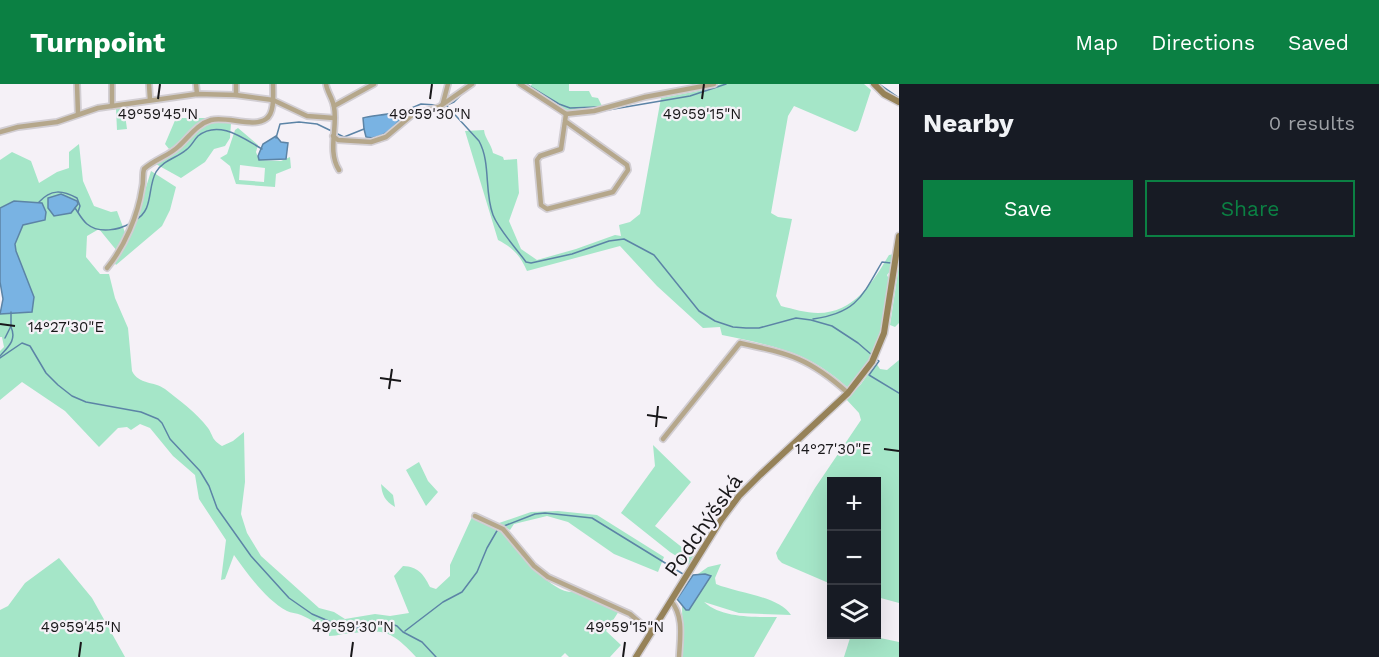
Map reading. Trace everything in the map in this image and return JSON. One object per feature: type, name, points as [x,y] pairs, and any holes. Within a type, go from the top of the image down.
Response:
[{"type":"street","points":[[77,84],[78,114]]},
{"type":"street","points":[[112,84],[112,106]]},
{"type":"street","points":[[149,84],[150,100]]},
{"type":"street","points":[[196,84],[197,94]]},
{"type":"street","points":[[236,84],[236,95]]},
{"type":"street","points":[[107,268],[121,247],[132,221],[143,186],[144,169],[153,161],[178,147],[188,135],[213,119],[250,122],[266,120],[273,100],[273,84]]},
{"type":"street","points":[[326,84],[334,106],[334,150],[336,166],[339,170]]},
{"type":"street","points":[[334,106],[374,84]]},
{"type":"street","points":[[441,105],[448,84]]},
{"type":"street","points":[[460,84],[465,89]]},
{"type":"street","points":[[334,134],[338,140],[371,142],[392,134],[412,115],[441,105],[472,84]]},
{"type":"street","points":[[520,84],[566,114],[594,111],[714,84]]},
{"type":"street","points":[[873,84],[884,94],[899,102]]},
{"type":"street","points":[[0,132],[18,127],[57,122],[78,114],[112,106],[197,94],[236,95],[273,100],[308,116],[334,118]]},
{"type":"street","points":[[566,114],[561,149],[540,156],[537,160],[541,205],[547,208],[614,192],[628,170],[627,165],[566,121]]},
{"type":"street","name":"Podchýšská","points":[[636,657],[721,520],[739,496],[848,393],[872,362],[881,342],[899,236]]},
{"type":"street","points":[[663,439],[740,343],[797,357],[831,378],[848,393]]},
{"type":"street","points":[[475,516],[503,529],[534,566],[548,578],[630,614],[651,632]]},
{"type":"street","points":[[671,601],[678,609],[680,616],[680,657]]},
{"type":"green space","points":[[532,84],[569,84],[569,91],[589,91],[592,97],[598,98],[602,106],[581,112],[563,109],[529,88]]},
{"type":"green space","points":[[721,84],[864,84],[871,90],[858,130],[855,132],[794,106],[788,116],[771,213],[778,217],[792,219],[776,296],[781,306],[818,313],[842,308],[861,294],[889,255],[894,254],[891,270],[887,275],[890,281],[881,334],[876,347],[873,348],[876,350],[868,364],[848,388],[819,366],[790,352],[722,335],[720,327],[703,328],[657,286],[620,246],[527,271],[516,252],[498,240],[465,131],[484,130],[493,153],[503,157],[504,160],[517,159],[519,193],[509,221],[521,249],[537,260],[615,235],[621,236],[619,225],[630,222],[640,214],[661,98]]},
{"type":"green space","points":[[124,108],[127,129],[117,130],[116,109]]},
{"type":"green space","points":[[176,118],[207,118],[169,149],[165,144]]},
{"type":"green space","points":[[208,123],[231,123],[230,138],[225,146],[214,149],[205,162],[181,178],[154,163],[176,152]]},
{"type":"green space","points":[[238,128],[258,145],[256,152],[259,160],[281,161],[290,157],[291,168],[276,174],[275,187],[236,184],[230,166],[220,158],[227,154],[235,130]],"holes":[[[240,165],[265,168],[264,182],[239,180]]]},
{"type":"green space","points":[[79,144],[83,181],[94,206],[111,212],[117,211],[126,235],[117,251],[99,229],[87,236],[86,257],[100,274],[109,274],[115,298],[128,328],[132,371],[139,379],[165,389],[188,407],[204,422],[214,440],[222,446],[244,432],[245,482],[241,514],[247,533],[261,556],[319,608],[334,612],[345,619],[375,614],[390,616],[409,613],[394,576],[403,566],[413,568],[422,574],[430,587],[436,589],[450,576],[450,565],[472,517],[498,529],[543,577],[554,585],[619,611],[606,631],[621,645],[610,657],[569,657],[565,653],[561,657],[416,657],[398,640],[384,633],[367,632],[329,636],[329,633],[312,621],[279,606],[258,586],[234,555],[225,579],[221,580],[226,540],[199,499],[195,475],[173,456],[150,428],[140,424],[131,430],[127,427],[118,428],[99,447],[65,411],[22,382],[0,400],[0,351],[4,347],[2,337],[0,337],[0,313],[28,313],[34,297],[15,244],[23,225],[45,220],[46,212],[41,203],[14,201],[0,208],[0,160],[12,152],[31,161],[39,183],[69,168],[69,152]]},
{"type":"green space","points":[[151,171],[176,187],[170,210],[162,226],[116,265],[114,262],[133,229]]},
{"type":"green space","points":[[899,265],[899,323],[895,327],[890,325]]},
{"type":"green space","points":[[899,360],[899,603],[881,598],[881,477],[827,477],[827,582],[782,563],[776,553],[815,488],[861,420],[859,413],[846,399],[861,384],[876,363],[880,369],[887,370]]},
{"type":"green space","points":[[653,445],[691,482],[655,526],[693,556],[689,564],[621,513],[655,466]]},
{"type":"green space","points":[[419,462],[428,481],[438,492],[426,506],[406,470]]},
{"type":"green space","points":[[381,484],[393,495],[395,507],[385,497]]},
{"type":"green space","points":[[558,511],[597,515],[664,557],[658,572],[614,554],[568,522],[547,516],[514,524],[510,530],[499,523],[531,512]]},
{"type":"green space","points":[[59,558],[92,598],[125,657],[0,657],[0,610],[8,606],[25,583]]},
{"type":"green space","points":[[721,564],[715,578],[716,584],[768,599],[777,603],[791,615],[739,613],[704,602],[729,614],[777,617],[754,657],[683,657],[682,606],[686,610],[706,574],[698,574],[708,567]]},
{"type":"green space","points":[[881,638],[899,642],[899,657],[844,657],[850,639]]},
{"type":"water","points":[[393,113],[401,119],[394,127],[381,136],[366,137],[363,118]]},
{"type":"water","points":[[276,136],[281,142],[288,143],[286,159],[259,160],[258,156],[263,144]]},
{"type":"water","points":[[61,194],[77,201],[78,204],[71,213],[54,216],[48,208],[48,198]]},
{"type":"water","points":[[14,201],[42,203],[46,212],[45,220],[23,225],[15,244],[34,297],[32,312],[0,314],[3,299],[0,282],[0,208]]},
{"type":"water","points":[[693,575],[711,576],[689,610],[686,610],[677,599]]},
{"type":"waterway","points":[[526,84],[570,108],[597,107]]},
{"type":"waterway","points":[[602,111],[690,96],[726,84]]},
{"type":"waterway","points":[[879,84],[899,98]]},
{"type":"waterway","points":[[447,105],[454,102],[464,92]]},
{"type":"waterway","points":[[395,115],[421,104],[436,105]]},
{"type":"waterway","points":[[446,105],[479,141],[485,158],[493,215],[503,233],[526,262],[531,263],[572,254],[609,241],[624,239],[654,255],[699,311],[715,321],[733,327],[759,328],[796,318],[811,320],[832,326],[873,356]]},
{"type":"waterway","points":[[276,138],[280,124],[299,122],[317,124],[344,137],[364,129]]},
{"type":"waterway","points":[[135,220],[141,216],[148,205],[153,178],[159,168],[188,149],[198,136],[206,131],[214,129],[231,132],[262,149]]},
{"type":"waterway","points":[[39,202],[52,193],[66,193],[77,198],[80,206],[78,212]]},
{"type":"waterway","points":[[75,208],[85,222],[97,229],[121,228],[131,223]]},
{"type":"waterway","points":[[813,319],[848,308],[863,294],[882,262],[891,263]]},
{"type":"waterway","points":[[5,338],[11,326],[11,312]]},
{"type":"waterway","points":[[0,356],[12,340],[11,327]]},
{"type":"waterway","points":[[0,358],[22,343],[30,346],[46,373],[72,396],[86,402],[141,412],[158,419],[170,439],[200,471],[209,486],[217,508],[251,556],[289,598],[312,614],[338,625],[357,628],[386,622],[397,626],[403,632],[422,642],[436,657]]},
{"type":"waterway","points":[[876,359],[879,361],[869,375],[899,393]]},
{"type":"waterway","points":[[504,526],[535,514],[545,513],[592,518],[683,574]]},
{"type":"waterway","points":[[405,631],[443,602],[462,592],[477,572],[498,529]]}]
